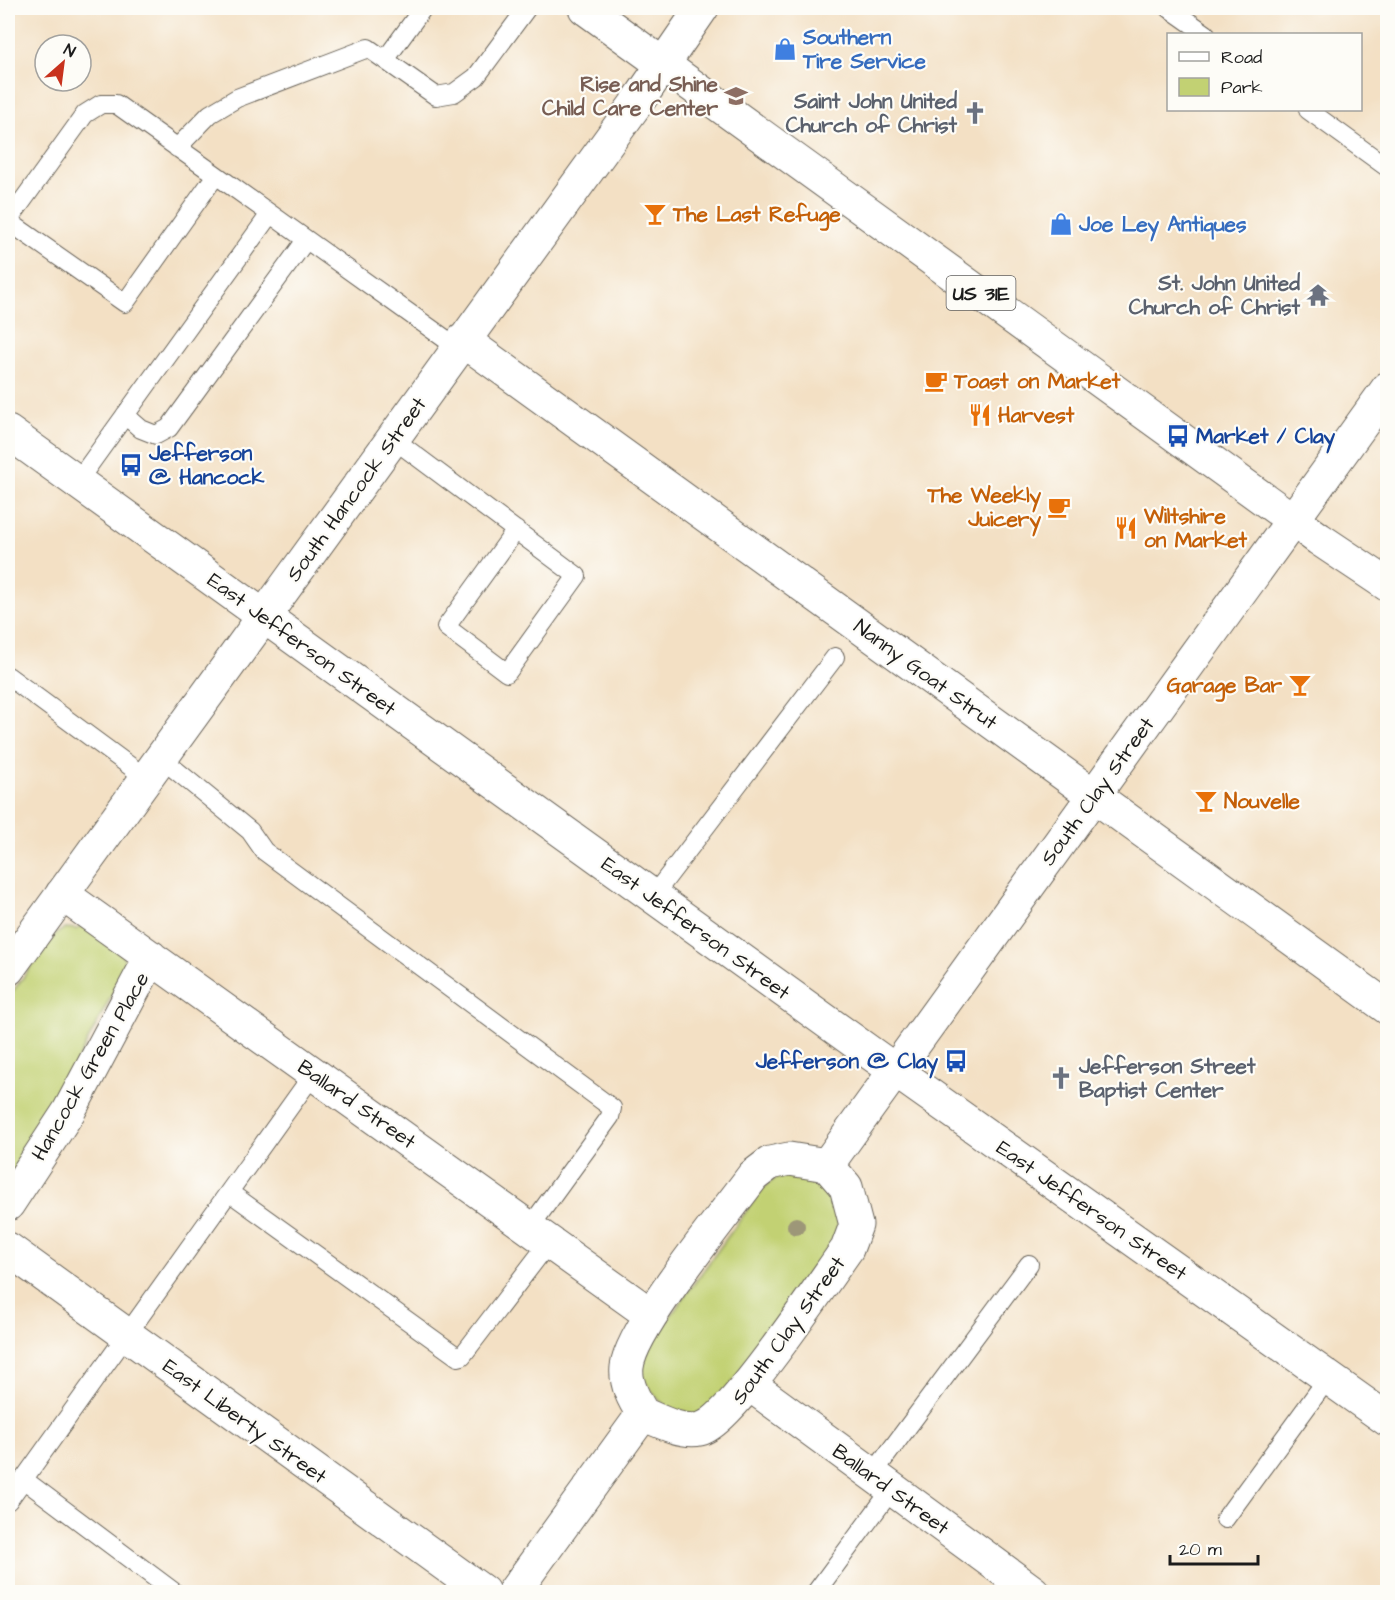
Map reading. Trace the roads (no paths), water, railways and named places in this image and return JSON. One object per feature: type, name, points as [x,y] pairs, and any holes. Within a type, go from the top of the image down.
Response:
[{"type":"street","name":"US 31E","points":[[585,8],[665,63],[1293,519],[1388,585]]},
{"type":"street","name":"South Hancock Street","points":[[8,969],[665,63],[702,8]]},
{"type":"street","name":"Nanny Goat Strut","points":[[460,344],[1094,795],[1388,1008]]},
{"type":"street","name":"South Clay Street","points":[[642,1414],[674,1426],[698,1430],[714,1423],[749,1384],[847,1249],[856,1225],[846,1187],[827,1165],[1388,388]]},
{"type":"street","name":"East Jefferson Street","points":[[8,432],[895,1070],[1388,1420]]},
{"type":"street","name":"Ballard Street","points":[[62,894],[651,1315]]},
{"type":"street","name":"Hancock Green Place","points":[[8,1204],[69,1111],[151,957]]},
{"type":"street","points":[[514,1593],[642,1414],[628,1383],[627,1366],[634,1346],[651,1315],[753,1176],[770,1163],[789,1159],[827,1165]]},
{"type":"street","name":"East Liberty Street","points":[[8,1249],[483,1593]]},
{"type":"street","name":"Ballard Street","points":[[749,1384],[1034,1593]]},
{"type":"lane","points":[[385,60],[423,8]]},
{"type":"lane","points":[[177,148],[210,114],[237,98],[368,48],[436,96],[454,93],[476,77],[526,8]]},
{"type":"lane","points":[[1169,8],[1205,33]]},
{"type":"lane","points":[[216,175],[125,303],[8,221],[85,114],[101,104],[116,104],[216,175],[306,240],[460,344]]},
{"type":"lane","points":[[1309,111],[1388,168]]},
{"type":"lane","points":[[77,482],[270,214]]},
{"type":"lane","points":[[125,415],[141,429],[156,435],[169,428],[306,240]]},
{"type":"lane","points":[[392,438],[516,530],[577,576],[507,673],[446,627],[516,530]]},
{"type":"lane","points":[[652,896],[836,657]]},
{"type":"lane","points":[[8,676],[250,831],[264,851],[612,1108],[610,1117],[540,1234],[462,1356],[458,1357],[229,1192]]},
{"type":"lane","points":[[8,1501],[314,1073]]},
{"type":"lane","points":[[816,1593],[882,1482],[1029,1264]]},
{"type":"lane","points":[[1225,1520],[1328,1378]]},
{"type":"lane","points":[[23,1479],[174,1593]]},
{"type":"place","name":"Southern Tire Service","points":[[785,49]]},
{"type":"place","name":"Rise and Shine Child Care Center","points":[[736,96]]},
{"type":"place","name":"Saint John United Church of Christ","points":[[975,113]]},
{"type":"place","name":"The Last Refuge","points":[[655,214]]},
{"type":"place","name":"Joe Ley Antiques","points":[[1061,224]]},
{"type":"place","name":"St. John United Church of Christ","points":[[1318,295]]},
{"type":"place","name":"Toast on Market","points":[[936,381]]},
{"type":"place","name":"Harvest","points":[[980,415]]},
{"type":"place","name":"Market / Clay","points":[[1178,436]]},
{"type":"place","name":"Jefferson @ Hancock","points":[[131,465]]},
{"type":"place","name":"The Weekly Juicery","points":[[1059,507]]},
{"type":"place","name":"Wiltshire on Market","points":[[1126,528]]},
{"type":"place","name":"Garage Bar","points":[[1300,685]]},
{"type":"place","name":"Nouvelle","points":[[1206,801]]},
{"type":"place","name":"Jefferson @ Clay","points":[[956,1061]]},
{"type":"place","name":"Jefferson Street Baptist Center","points":[[1061,1078]]}]
